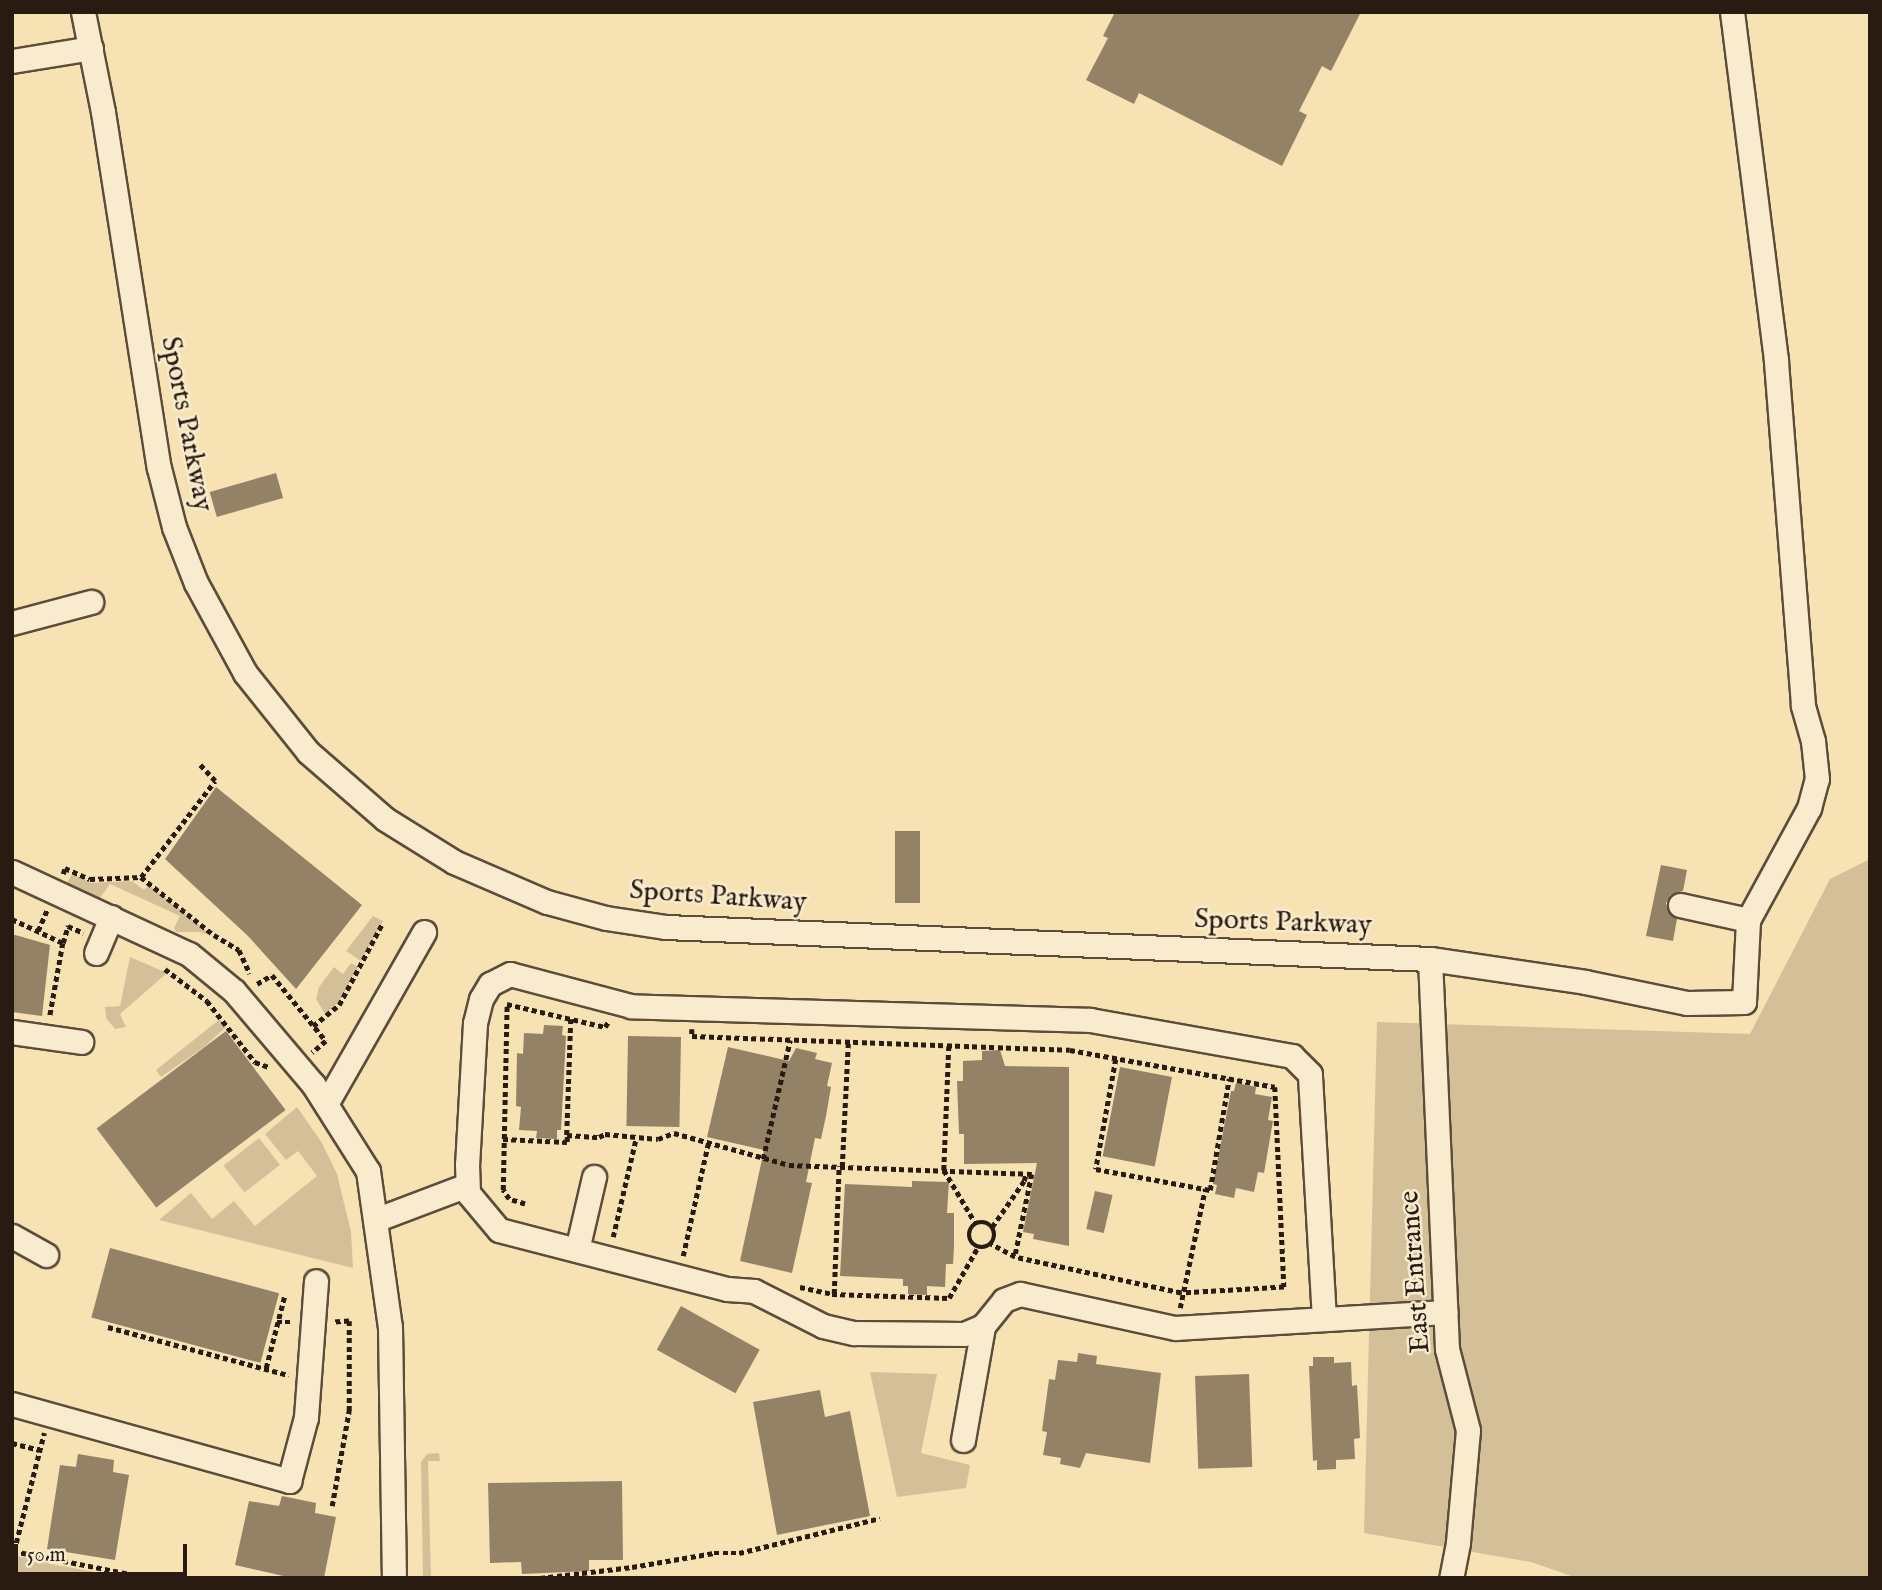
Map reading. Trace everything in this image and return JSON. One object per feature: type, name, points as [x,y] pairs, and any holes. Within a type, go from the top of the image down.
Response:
[{"type":"lane","name":"Sports Parkway","points":[[83,12],[159,468],[183,549],[208,610],[245,673],[309,752],[385,819],[454,862],[509,888],[606,918],[666,927],[1430,959],[1585,982],[1687,1003],[1744,1002],[1748,920]]},
{"type":"lane","points":[[1680,905],[1748,920],[1809,807],[1817,779],[1813,741],[1803,705],[1777,372],[1732,12]]},
{"type":"lane","points":[[12,61],[91,48]]},
{"type":"lane","points":[[12,623],[91,602]]},
{"type":"lane","points":[[12,872],[189,954],[234,991],[313,1084],[368,1171],[390,1327],[394,1578]]},
{"type":"lane","points":[[99,947],[111,917]]},
{"type":"lane","points":[[326,1104],[424,932]]},
{"type":"lane","name":"East Entrance","points":[[1430,959],[1447,1349],[1468,1430],[1458,1543],[1451,1578]]},
{"type":"lane","points":[[1324,1319],[1310,1074],[1292,1056],[1090,1020],[631,1006],[510,974],[490,984],[481,999],[475,1023],[467,1185],[468,1193],[499,1230],[727,1289],[754,1291],[823,1326],[854,1333],[964,1334],[983,1326],[1004,1300],[1020,1294],[1175,1328],[1446,1312]]},
{"type":"lane","points":[[12,1032],[81,1042]]},
{"type":"lane","points":[[577,1250],[594,1177]]},
{"type":"lane","points":[[375,1220],[467,1185]]},
{"type":"lane","points":[[12,1236],[46,1255]]},
{"type":"lane","points":[[12,1404],[289,1481],[306,1417],[316,1281]]},
{"type":"lane","points":[[963,1440],[983,1326]]},
{"type":"path","points":[[38,931],[65,868],[90,879],[141,877],[215,781],[200,765]]},
{"type":"path","points":[[12,919],[63,943]]},
{"type":"path","points":[[313,1026],[340,1005],[383,925]]},
{"type":"path","points":[[37,1017],[49,1018],[68,926],[99,947]]},
{"type":"path","points":[[161,966],[207,1001],[255,1062],[276,1069]]},
{"type":"path","points":[[525,1204],[509,1199],[503,1190],[507,1004],[605,1027],[605,1022],[618,1022]]},
{"type":"path","points":[[503,1139],[567,1142],[571,1019]]},
{"type":"path","points":[[692,1024],[692,1036],[1070,1050],[1275,1087],[1284,1287],[1183,1293],[1015,1258],[991,1244],[978,1247],[949,1298],[834,1294],[795,1286]]},
{"type":"path","points":[[763,1159],[790,1040]]},
{"type":"path","points":[[834,1294],[848,1043]]},
{"type":"path","points":[[949,1046],[944,1170],[976,1224]]},
{"type":"path","points":[[1116,1059],[1096,1169],[1210,1190],[1229,1079]]},
{"type":"path","points":[[567,1135],[599,1136],[605,1133],[658,1139],[674,1133],[789,1165],[1032,1174],[1015,1258]]},
{"type":"path","points":[[624,1244],[612,1241],[636,1138]]},
{"type":"path","points":[[683,1258],[708,1144]]},
{"type":"path","points":[[992,1227],[1024,1181],[1026,1173]]},
{"type":"path","points":[[1180,1311],[1205,1189]]},
{"type":"path","points":[[978,1247],[970,1237],[976,1224],[983,1222],[992,1227],[995,1236],[991,1244]]},
{"type":"path","points":[[671,1256],[695,1261]]},
{"type":"path","points":[[266,1368],[285,1294]]},
{"type":"path","points":[[278,1322],[349,1321],[349,1411],[332,1506]]},
{"type":"path","points":[[108,1327],[290,1375]]},
{"type":"path","points":[[49,1414],[13,1551],[151,1578]]},
{"type":"path","points":[[12,1443],[40,1450]]},
{"type":"path","points":[[540,1578],[632,1567],[714,1553],[738,1553],[880,1518]]},
{"type":"shaded area","points":[[1870,859],[1870,1578],[1577,1578],[1531,1562],[1364,1533],[1377,1022],[1750,1034],[1830,879]]},
{"type":"shaded area","points":[[72,874],[92,883],[132,881],[144,890],[149,885],[213,936],[200,932],[176,932],[174,928],[180,916],[110,884],[100,898],[67,883]]},
{"type":"shaded area","points":[[373,916],[383,921],[361,961],[346,951]]},
{"type":"shaded area","points":[[130,957],[167,973],[120,1014],[126,1027],[115,1029],[106,1018],[105,1007],[120,1006]]},
{"type":"shaded area","points":[[351,963],[358,967],[339,1002],[325,1014],[316,999],[319,987],[334,967],[343,974]]},
{"type":"shaded area","points":[[220,1019],[226,1027],[204,1047],[161,1077],[156,1070]]},
{"type":"shaded area","points":[[297,1107],[322,1143],[337,1174],[351,1232],[353,1268],[159,1220],[191,1193],[212,1219],[234,1201],[255,1226],[317,1176],[298,1151],[286,1160],[265,1134]]},
{"type":"shaded area","points":[[259,1138],[280,1165],[244,1192],[224,1166]]},
{"type":"shaded area","points":[[870,1372],[937,1374],[921,1453],[970,1465],[966,1488],[897,1497]]},
{"type":"shaded area","points":[[439,1453],[440,1461],[428,1461],[431,1578],[423,1578],[421,1462],[427,1454]]},
{"type":"shaded area","points":[[12,1555],[56,1565],[129,1578],[12,1578]]},
{"type":"building","points":[[1115,12],[1361,12],[1331,71],[1322,66],[1299,111],[1307,115],[1282,166],[1139,93],[1134,104],[1086,80],[1108,38],[1103,36]]},
{"type":"building","points":[[276,473],[283,498],[217,517],[210,492]]},
{"type":"building","points":[[216,787],[362,905],[296,989],[248,936],[165,859]]},
{"type":"building","points":[[895,831],[920,831],[920,903],[895,903]]},
{"type":"building","points":[[1661,865],[1687,870],[1683,891],[1670,895],[1666,903],[1670,915],[1677,919],[1673,941],[1646,936]]},
{"type":"building","points":[[12,934],[50,945],[42,1016],[12,1012]]},
{"type":"building","points":[[544,1025],[563,1026],[562,1035],[566,1036],[561,1130],[557,1130],[557,1139],[536,1138],[537,1131],[519,1130],[521,1107],[516,1106],[517,1053],[523,1054],[524,1033],[543,1034]]},
{"type":"building","points":[[226,1031],[286,1110],[156,1208],[97,1128]]},
{"type":"building","points":[[628,1036],[681,1037],[679,1127],[626,1126]]},
{"type":"building","points":[[728,1047],[789,1061],[796,1048],[817,1053],[815,1059],[832,1063],[827,1086],[831,1087],[826,1116],[821,1139],[815,1138],[806,1182],[812,1183],[792,1273],[740,1261],[764,1150],[707,1137]]},
{"type":"building","points":[[1000,1050],[1005,1066],[1069,1067],[1069,1246],[1033,1239],[1034,1234],[1023,1232],[1037,1163],[964,1164],[964,1134],[959,1134],[957,1081],[963,1081],[963,1061],[982,1060],[982,1051]]},
{"type":"building","points":[[1120,1067],[1172,1077],[1155,1166],[1103,1156]]},
{"type":"building","points":[[1236,1083],[1256,1087],[1255,1094],[1272,1097],[1268,1120],[1273,1121],[1264,1173],[1258,1172],[1254,1192],[1236,1188],[1234,1198],[1215,1194],[1217,1185],[1213,1184],[1231,1091],[1234,1091]]},
{"type":"building","points":[[912,1181],[949,1182],[947,1213],[954,1213],[954,1247],[953,1264],[946,1264],[945,1287],[927,1286],[927,1295],[908,1294],[908,1286],[903,1286],[903,1279],[840,1276],[845,1184],[912,1187]]},
{"type":"building","points":[[1095,1191],[1113,1195],[1104,1233],[1086,1229]]},
{"type":"building","points":[[110,1248],[279,1293],[260,1363],[91,1318]]},
{"type":"building","points":[[681,1306],[760,1350],[735,1393],[657,1350]]},
{"type":"building","points":[[1078,1353],[1097,1356],[1096,1364],[1161,1373],[1150,1463],[1086,1453],[1080,1468],[1060,1464],[1061,1458],[1043,1455],[1047,1432],[1042,1431],[1049,1379],[1055,1380],[1058,1360],[1077,1362]]},
{"type":"building","points":[[1313,1357],[1334,1357],[1334,1363],[1351,1362],[1352,1386],[1357,1385],[1360,1438],[1354,1439],[1355,1459],[1336,1460],[1336,1469],[1317,1470],[1317,1460],[1313,1461],[1309,1366],[1313,1366]]},
{"type":"building","points":[[1249,1374],[1252,1467],[1198,1469],[1195,1376]]},
{"type":"building","points":[[820,1390],[825,1417],[850,1411],[870,1516],[777,1535],[753,1402]]},
{"type":"building","points":[[78,1454],[114,1460],[113,1472],[129,1475],[115,1560],[47,1549],[60,1465],[76,1467]]},
{"type":"building","points":[[622,1481],[623,1560],[589,1560],[589,1571],[522,1574],[521,1562],[490,1563],[488,1483]]},
{"type":"building","points":[[282,1496],[316,1503],[315,1513],[336,1517],[324,1578],[292,1578],[235,1565],[249,1501],[279,1506]]}]
